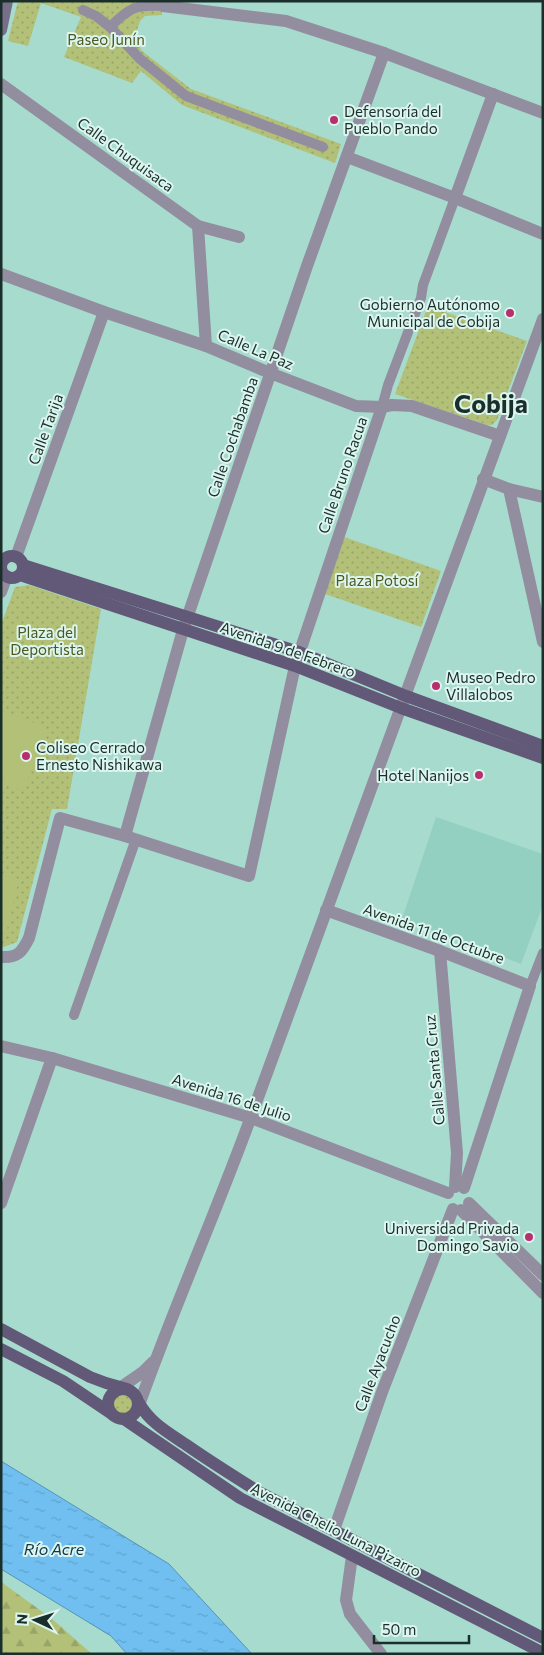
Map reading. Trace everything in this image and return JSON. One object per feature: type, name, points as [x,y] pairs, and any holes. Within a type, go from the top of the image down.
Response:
[{"type":"main road","points":[[1,30],[7,1]]},
{"type":"main road","name":"Avenida 9 de Febrero","points":[[10,567],[185,624],[295,666],[543,746]]},
{"type":"main road","name":"Avenida 9 de Febrero","points":[[185,624],[300,652],[404,702],[543,758]]},
{"type":"main road","points":[[1,1329],[90,1377],[135,1394],[139,1405],[133,1416],[124,1419],[115,1417],[63,1381],[1,1349]]},
{"type":"main road","points":[[112,1414],[109,1410],[108,1400],[110,1396],[121,1388]]},
{"type":"main road","name":"Avenida Chelio Luna Pizarro","points":[[139,1405],[145,1414],[157,1425],[259,1492],[543,1638]]},
{"type":"main road","name":"Avenida Chelio Luna Pizarro","points":[[124,1419],[240,1498],[543,1653]]},
{"type":"street","points":[[110,27],[128,10],[145,6],[163,6],[286,21],[384,52],[543,113]]},
{"type":"street","points":[[83,10],[96,16],[110,27],[140,59],[186,96],[323,147]]},
{"type":"street","name":"Calle Cochabamba","points":[[74,1014],[130,838],[185,624],[307,266],[384,52]]},
{"type":"street","name":"Calle Chuquisaca","points":[[1,84],[198,226],[239,237]]},
{"type":"street","name":"Calle Bruno Racua","points":[[130,838],[249,876],[295,666],[388,385],[421,298],[423,285],[493,94]]},
{"type":"street","points":[[347,157],[543,234]]},
{"type":"street","points":[[198,226],[206,346]]},
{"type":"street","name":"Calle La Paz","points":[[1,274],[104,312],[206,346],[356,406],[412,406],[500,436]]},
{"type":"street","name":"Calle Tarija","points":[[1,592],[104,312]]},
{"type":"street","points":[[139,1405],[251,1118],[543,319]]},
{"type":"street","points":[[483,479],[509,489],[543,497]]},
{"type":"street","points":[[509,489],[543,642]]},
{"type":"street","points":[[1,957],[11,958],[22,952],[29,938],[60,818],[130,838]]},
{"type":"street","name":"Avenida 11 de Octubre","points":[[326,910],[530,986]]},
{"type":"street","name":"Calle Santa Cruz","points":[[440,951],[457,1153],[456,1189]]},
{"type":"street","points":[[543,953],[456,1189],[448,1204],[461,1208],[543,1275]]},
{"type":"street","name":"Avenida 16 de Julio","points":[[1,1046],[52,1058],[251,1118],[456,1189]]},
{"type":"street","points":[[3,1195],[52,1058]]},
{"type":"street","points":[[456,1189],[470,1196],[461,1208]]},
{"type":"street","points":[[461,1208],[543,1293]]},
{"type":"street","name":"Calle Ayacucho","points":[[334,1530],[382,1392],[461,1208]]},
{"type":"street","points":[[121,1388],[143,1372],[156,1358]]},
{"type":"street","points":[[352,1556],[346,1600],[350,1614],[380,1654]]},
{"type":"shaded area","points":[[436,817],[543,854],[543,905],[521,964],[402,919]]},
{"type":"green space","name":"Paseo Junín","points":[[18,1],[162,1],[162,15],[145,16],[140,21],[137,30],[138,44],[142,51],[191,89],[341,144],[335,163],[182,105],[141,71],[132,83],[64,57],[81,17],[41,3],[28,46],[8,41]]},
{"type":"green space","points":[[428,306],[527,341],[497,420],[492,425],[487,425],[395,394]]},
{"type":"green space","name":"Plaza Potosí","points":[[344,537],[441,571],[421,627],[325,594]]},
{"type":"green space","name":"Plaza del Deportista","points":[[29,585],[101,609],[67,809],[52,809],[17,942],[1,948],[1,625],[15,587]]},
{"type":"green space","points":[[2,711],[46,727],[24,791],[1,783]]},
{"type":"green space","points":[[1,875],[19,879],[6,934],[1,933]]},
{"type":"green space","points":[[123,1394],[130,1397],[133,1404],[130,1411],[123,1414],[116,1411],[113,1404],[116,1397]]},
{"type":"green space","points":[[1,1582],[51,1618],[92,1654],[1,1654]]},
{"type":"water","name":"Río Acre","points":[[1,1461],[169,1564],[252,1654],[127,1654],[111,1636],[1,1569]]},
{"type":"place","name":"Defensoría del Pueblo Pando","points":[[334,120]]},
{"type":"place","name":"Gobierno Autónomo Municipal de Cobija","points":[[510,313]]},
{"type":"place","name":"Museo Pedro Villalobos","points":[[436,686]]},
{"type":"place","name":"Coliseo Cerrado Ernesto Nishikawa","points":[[26,756]]},
{"type":"place","name":"Hotel Nanijos","points":[[479,775]]},
{"type":"place","name":"Universidad Privada Domingo Savio","points":[[529,1237]]},
{"type":"district","name":"Cobija","points":[[491,403]]}]
